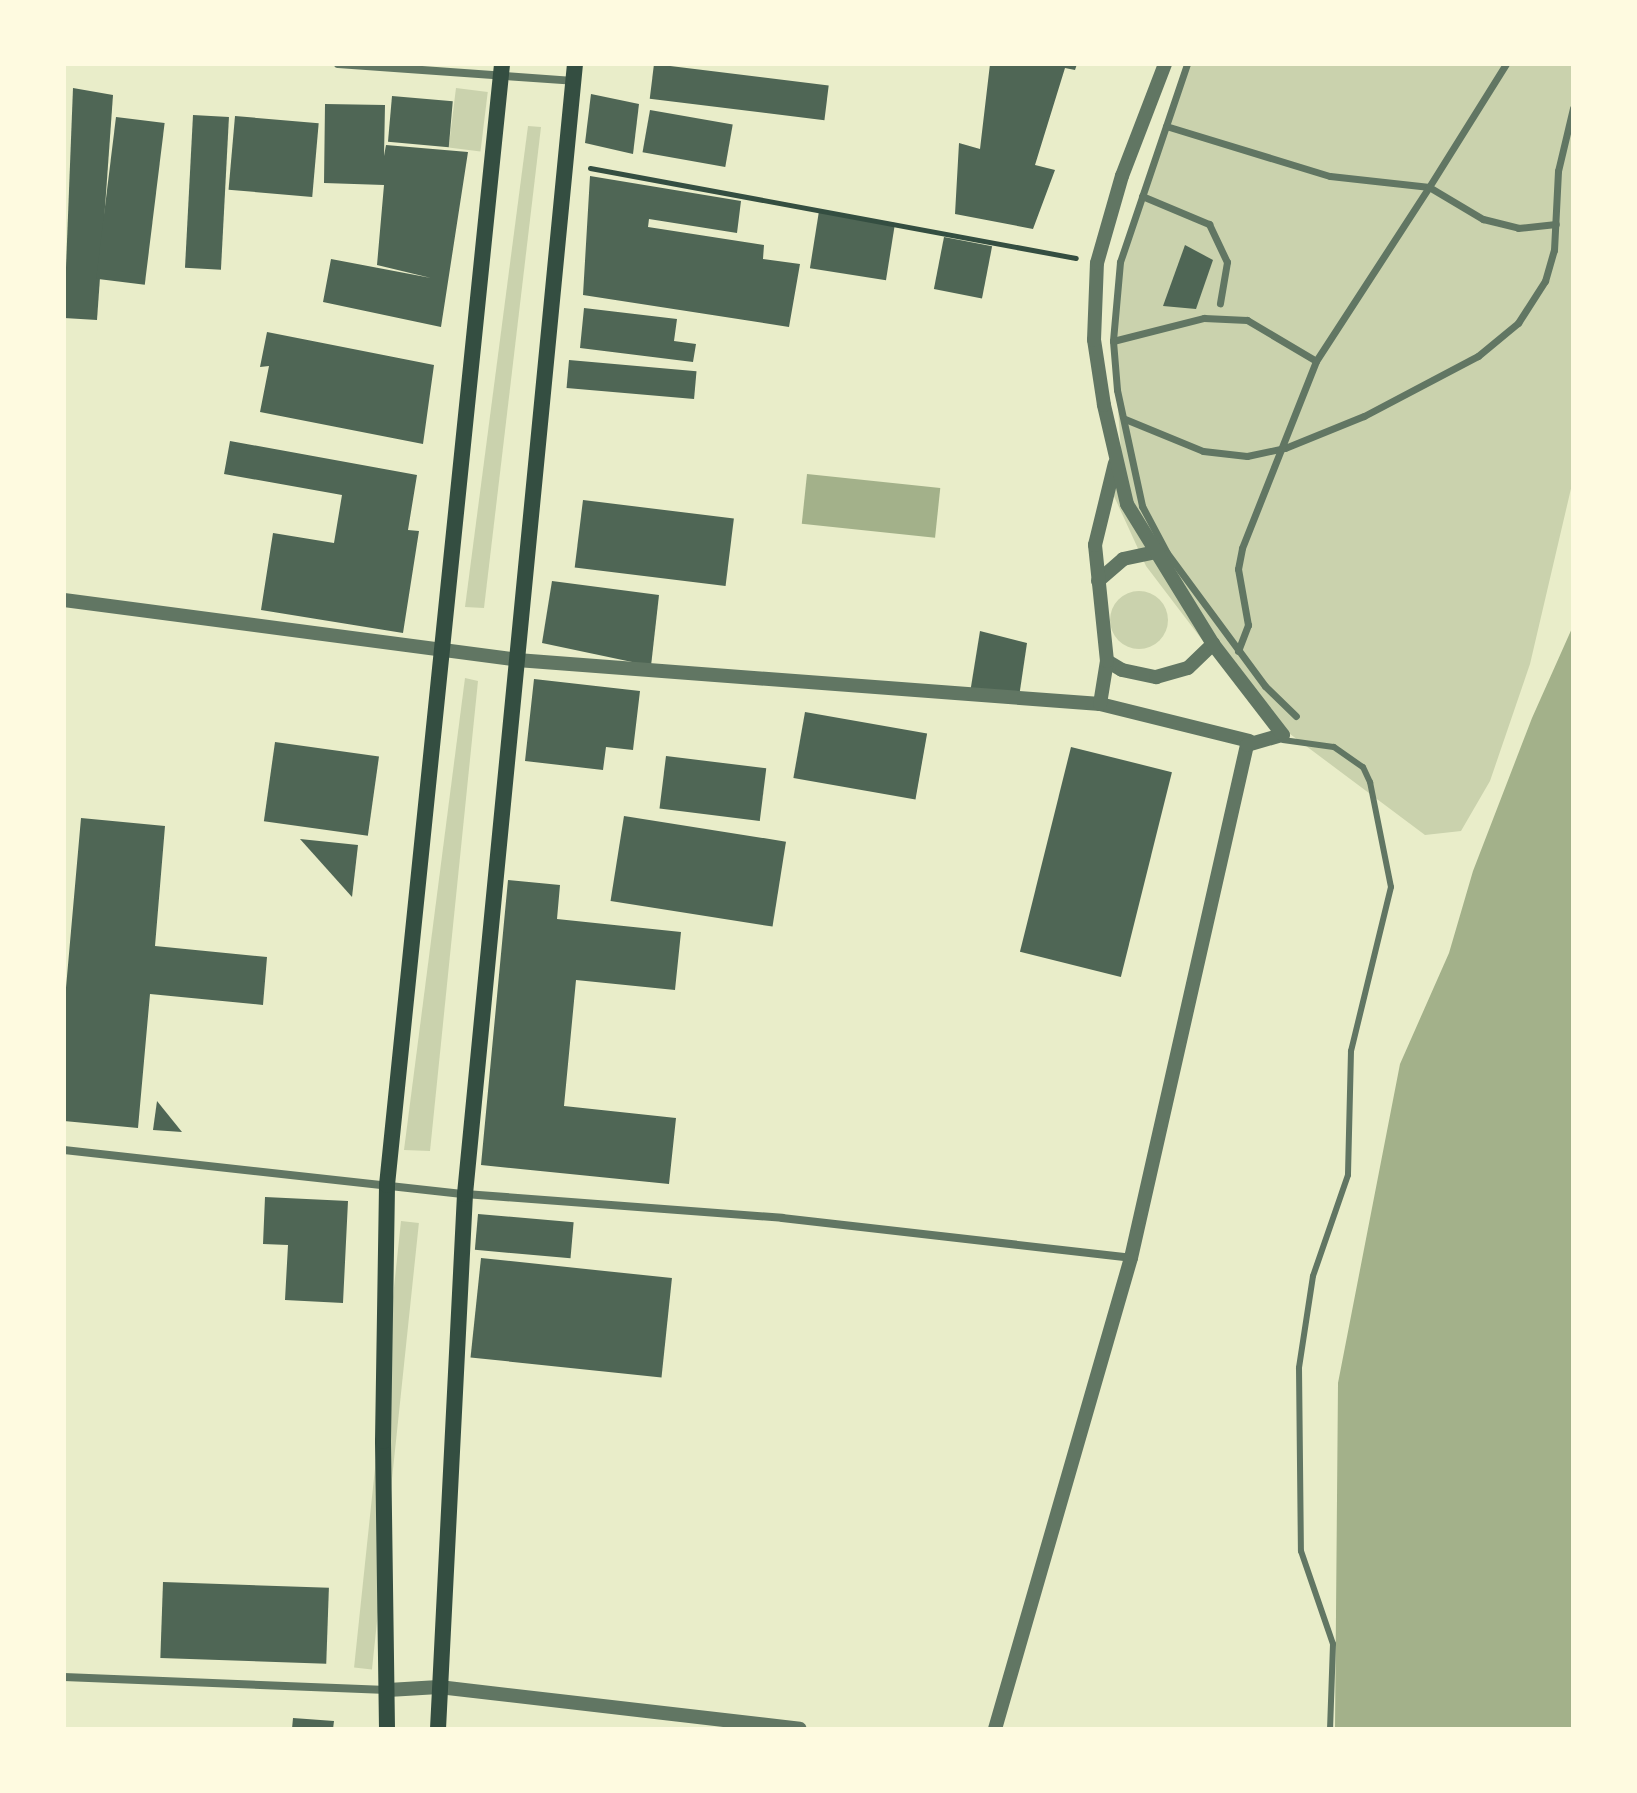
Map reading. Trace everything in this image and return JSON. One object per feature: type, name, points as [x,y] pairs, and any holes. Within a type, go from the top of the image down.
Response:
[{"type":"main road","points":[[438,1729],[465,1194],[575,64]]},
{"type":"main road","points":[[387,1729],[383,1441],[387,1185],[502,69]]},
{"type":"street","points":[[338,64],[502,69],[575,81]]},
{"type":"street","points":[[64,600],[517,660],[1100,704],[1249,741],[1279,740],[1282,728],[1213,644],[1127,504],[1115,463],[1094,340],[1097,263],[1122,176],[1165,64]]},
{"type":"street","points":[[1187,64],[1120,262],[1113,341],[1125,419],[1142,506],[1167,553],[1238,651],[1296,716]]},
{"type":"street","points":[[1238,651],[1248,625],[1238,569],[1242,548],[1285,448],[1316,361],[1506,64]]},
{"type":"street","points":[[1125,419],[1203,451],[1247,456],[1285,448],[1364,416],[1448,373],[1498,339],[1534,303],[1545,281],[1556,224],[1558,171],[1573,108]]},
{"type":"street","points":[[1166,126],[1330,176],[1429,187],[1483,219],[1518,228],[1556,224]]},
{"type":"street","points":[[1142,196],[1209,224],[1227,262],[1220,303]]},
{"type":"street","points":[[1113,341],[1204,318],[1247,320],[1316,361]]},
{"type":"street","points":[[1100,704],[1107,661],[1096,532],[1115,463]]},
{"type":"street","points":[[1098,581],[1123,559],[1155,552]]},
{"type":"street","points":[[1107,661],[1122,670],[1156,677],[1188,668],[1213,644]]},
{"type":"street","points":[[995,1729],[1131,1258],[1249,741]]},
{"type":"street","points":[[64,1150],[465,1194],[782,1218],[1131,1258]]},
{"type":"street","points":[[64,1677],[388,1690],[439,1687],[800,1729]]},
{"type":"lane","points":[[1279,740],[1334,747],[1363,767],[1370,782],[1391,887],[1389,914],[1365,979],[1351,1051],[1353,1127],[1348,1175],[1313,1276],[1299,1368],[1301,1551],[1333,1644],[1330,1729]]},
{"type":"path","points":[[565,164],[1097,263]]},
{"type":"shaded area","points":[[1187,64],[1573,64],[1573,480],[1530,664],[1490,781],[1461,831],[1425,835],[1274,722],[1238,687],[1146,566],[1113,494],[1122,464],[1113,341],[1120,262]]},
{"type":"shaded area","points":[[456,88],[488,92],[480,151],[449,148]]},
{"type":"shaded area","points":[[528,126],[541,127],[484,608],[465,607]]},
{"type":"shaded area","points":[[807,474],[940,488],[935,538],[802,524]]},
{"type":"shaded area","points":[[1139,591],[1150,593],[1159,600],[1166,609],[1166,631],[1159,640],[1150,647],[1139,649],[1128,647],[1119,640],[1112,631],[1110,620],[1112,609],[1119,600],[1128,593]]},
{"type":"shaded area","points":[[1573,626],[1573,1729],[1335,1729],[1338,1383],[1400,1064],[1449,953],[1473,871],[1532,718]]},
{"type":"shaded area","points":[[465,678],[478,681],[430,1151],[404,1150]]},
{"type":"shaded area","points":[[401,1221],[419,1223],[372,1669],[354,1668]]},
{"type":"building","points":[[654,64],[829,85],[824,120],[650,99]]},
{"type":"building","points":[[990,64],[1077,64],[1075,70],[1065,68],[1035,165],[1055,170],[1033,229],[955,214],[959,143],[980,149]]},
{"type":"building","points":[[73,88],[113,95],[97,320],[64,318]]},
{"type":"building","points":[[591,94],[639,104],[633,154],[585,143]]},
{"type":"building","points":[[392,96],[453,101],[449,147],[388,142]]},
{"type":"building","points":[[325,104],[385,105],[384,156],[386,145],[468,152],[441,327],[323,302],[331,259],[431,278],[377,265],[384,185],[324,183]]},
{"type":"building","points":[[650,110],[733,125],[725,167],[643,152]]},
{"type":"building","points":[[193,115],[229,117],[221,270],[185,268]]},
{"type":"building","points":[[235,116],[319,123],[312,197],[229,190]]},
{"type":"building","points":[[116,117],[165,123],[145,285],[96,279]]},
{"type":"building","points":[[590,176],[741,201],[737,233],[649,219],[648,227],[764,245],[763,259],[800,264],[789,327],[583,295]]},
{"type":"building","points":[[819,211],[895,223],[886,280],[810,268]]},
{"type":"building","points":[[944,237],[992,246],[982,298],[934,289]]},
{"type":"building","points":[[1185,245],[1213,260],[1196,309],[1163,306]]},
{"type":"building","points":[[584,308],[677,319],[674,341],[696,344],[693,362],[580,348]]},
{"type":"building","points":[[267,332],[434,365],[423,444],[260,412],[269,366],[260,367]]},
{"type":"building","points":[[569,360],[697,371],[694,399],[567,388]]},
{"type":"building","points":[[230,441],[417,475],[408,530],[419,531],[403,633],[261,610],[273,533],[334,543],[342,495],[224,474]]},
{"type":"building","points":[[583,500],[734,519],[726,586],[575,567]]},
{"type":"building","points":[[552,581],[659,595],[651,666],[542,643]]},
{"type":"building","points":[[980,631],[1027,643],[1019,697],[970,693]]},
{"type":"building","points":[[534,679],[640,691],[633,750],[606,747],[603,770],[525,761]]},
{"type":"building","points":[[805,712],[927,734],[915,800],[793,778]]},
{"type":"building","points":[[275,742],[379,757],[368,836],[264,821]]},
{"type":"building","points":[[1071,747],[1172,772],[1121,977],[1020,952]]},
{"type":"building","points":[[666,756],[766,768],[760,821],[660,809]]},
{"type":"building","points":[[624,816],[786,842],[773,927],[611,901]]},
{"type":"building","points":[[81,818],[165,826],[155,946],[267,957],[263,1005],[150,994],[138,1128],[64,1121],[64,1010]]},
{"type":"building","points":[[300,839],[358,845],[352,897]]},
{"type":"building","points":[[508,880],[560,885],[557,919],[681,932],[675,990],[576,980],[564,1106],[676,1118],[669,1184],[481,1165]]},
{"type":"building","points":[[157,1101],[182,1132],[153,1130]]},
{"type":"building","points":[[265,1197],[348,1201],[343,1303],[285,1300],[288,1245],[263,1244]]},
{"type":"building","points":[[478,1214],[574,1222],[570,1258],[475,1250]]},
{"type":"building","points":[[481,1258],[672,1278],[661,1378],[471,1357]]},
{"type":"building","points":[[163,1582],[329,1588],[326,1664],[160,1658]]},
{"type":"building","points":[[293,1718],[334,1721],[333,1729],[292,1729]]}]
